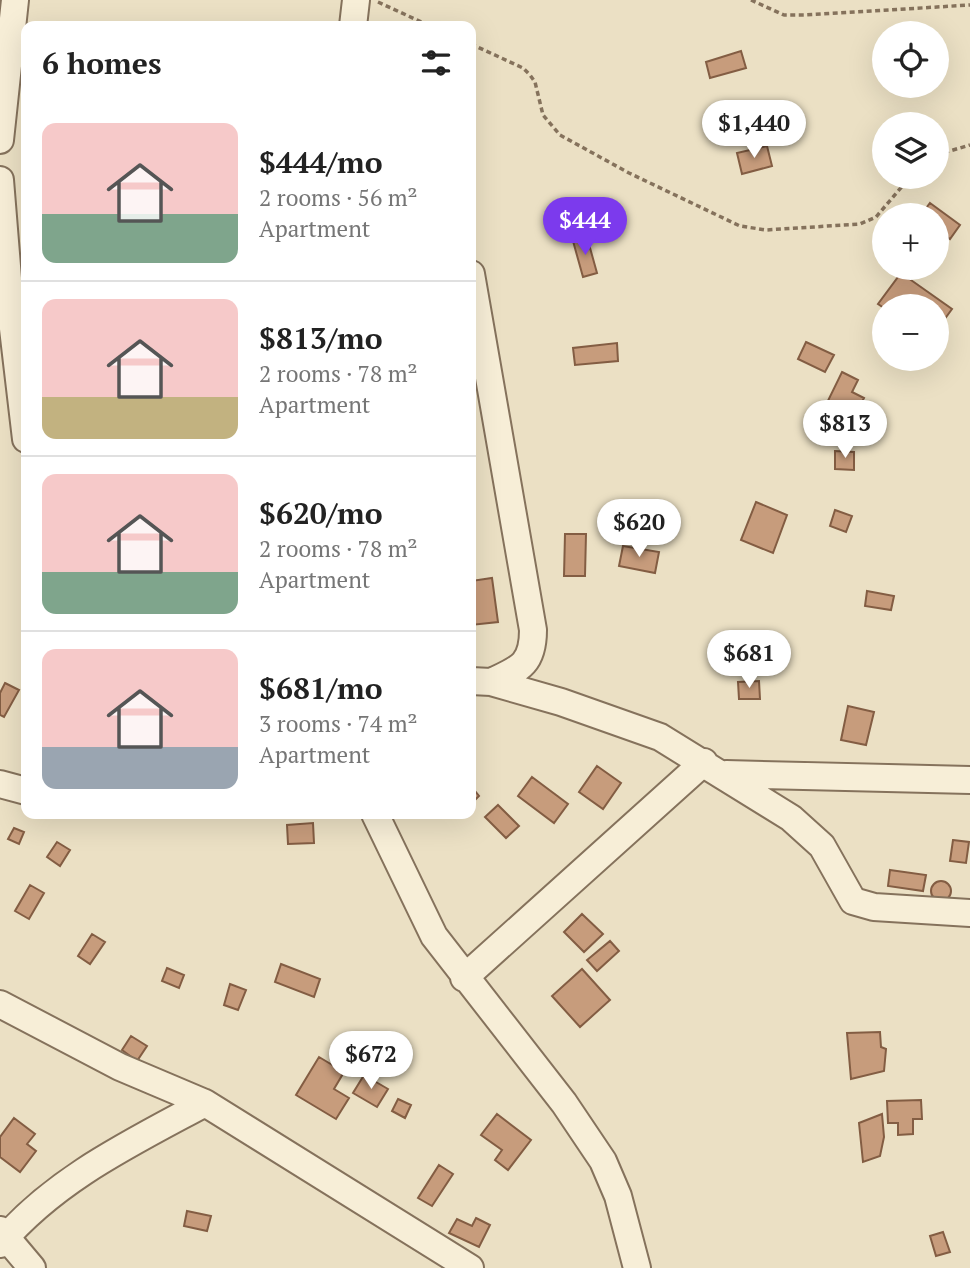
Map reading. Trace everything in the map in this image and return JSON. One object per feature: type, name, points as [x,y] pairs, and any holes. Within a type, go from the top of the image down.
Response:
[{"type":"street","points":[[0,140],[15,0]]},
{"type":"street","points":[[353,21],[356,0]]},
{"type":"street","points":[[0,180],[21,396]]},
{"type":"street","points":[[476,303],[533,630],[530,656],[517,670],[481,681]]},
{"type":"street","points":[[481,681],[660,737],[714,768],[791,818],[822,846],[853,901],[874,907],[970,913]]},
{"type":"street","points":[[464,978],[714,768],[970,780]]},
{"type":"street","points":[[0,784],[21,790]]},
{"type":"street","points":[[377,819],[435,936],[464,978],[564,1103],[603,1161],[618,1196],[637,1268]]},
{"type":"street","points":[[0,1004],[120,1067],[205,1103],[470,1268]]},
{"type":"street","points":[[32,1268],[2,1237],[37,1204],[89,1166],[205,1103]]},
{"type":"path","points":[[373,0],[419,21]]},
{"type":"path","points":[[751,0],[784,15],[970,5]]},
{"type":"path","points":[[476,46],[523,68],[530,75],[535,82],[543,115],[560,135],[629,173],[740,226],[766,230],[860,224],[876,217],[900,189]]},
{"type":"path","points":[[949,151],[970,145]]},
{"type":"building","points":[[741,51],[746,68],[710,78],[706,62]]},
{"type":"building","points":[[767,146],[772,166],[742,174],[737,153]]},
{"type":"building","points":[[949,217],[960,225],[949,238]]},
{"type":"building","points":[[587,237],[597,273],[583,277],[573,241]]},
{"type":"building","points":[[896,280],[911,280],[931,294],[885,294]]},
{"type":"building","points":[[806,342],[834,355],[825,372],[798,359]]},
{"type":"building","points":[[617,343],[618,361],[575,365],[573,348]]},
{"type":"building","points":[[842,372],[858,380],[852,392],[864,398],[854,417],[845,412],[840,422],[822,413]]},
{"type":"building","points":[[835,451],[854,452],[854,470],[835,469]]},
{"type":"building","points":[[756,502],[787,515],[773,553],[741,540]]},
{"type":"building","points":[[835,510],[852,516],[846,532],[830,526]]},
{"type":"building","points":[[565,534],[586,534],[585,576],[564,576]]},
{"type":"building","points":[[623,546],[659,552],[655,573],[619,566]]},
{"type":"building","points":[[492,578],[498,622],[476,624],[476,580]]},
{"type":"building","points":[[867,591],[894,596],[891,610],[865,606]]},
{"type":"building","points":[[759,681],[760,699],[739,699],[738,682]]},
{"type":"building","points":[[5,683],[19,690],[4,717],[0,715],[0,693]]},
{"type":"building","points":[[848,706],[874,712],[866,745],[841,740]]},
{"type":"building","points":[[597,766],[621,783],[603,809],[579,792]]},
{"type":"building","points":[[532,777],[568,804],[554,823],[518,796]]},
{"type":"building","points":[[498,805],[519,826],[506,838],[485,817]]},
{"type":"building","points":[[313,823],[314,843],[288,844],[287,825]]},
{"type":"building","points":[[14,828],[24,832],[19,844],[8,839]]},
{"type":"building","points":[[953,840],[969,842],[966,863],[950,861]]},
{"type":"building","points":[[57,842],[70,850],[60,866],[47,857]]},
{"type":"building","points":[[890,870],[926,875],[923,891],[888,886]]},
{"type":"building","points":[[941,881],[948,884],[951,891],[948,898],[941,901],[934,898],[931,891],[934,884]]},
{"type":"building","points":[[30,885],[44,893],[29,919],[15,911]]},
{"type":"building","points":[[582,914],[603,934],[584,952],[564,932]]},
{"type":"building","points":[[92,934],[105,942],[90,964],[78,956]]},
{"type":"building","points":[[610,941],[619,951],[597,971],[587,960]]},
{"type":"building","points":[[281,964],[320,979],[314,997],[275,982]]},
{"type":"building","points":[[167,968],[184,975],[179,988],[162,981]]},
{"type":"building","points":[[582,969],[610,1000],[580,1027],[552,996]]},
{"type":"building","points":[[230,984],[246,990],[238,1010],[224,1005]]},
{"type":"building","points":[[880,1032],[881,1047],[886,1049],[884,1071],[851,1079],[847,1033]]},
{"type":"building","points":[[131,1036],[147,1046],[137,1061],[122,1050]]},
{"type":"building","points":[[319,1057],[344,1072],[334,1089],[349,1098],[336,1119],[296,1095]]},
{"type":"building","points":[[364,1075],[388,1089],[377,1107],[353,1093]]},
{"type":"building","points":[[398,1099],[411,1105],[405,1118],[392,1111]]},
{"type":"building","points":[[921,1100],[922,1119],[913,1119],[913,1134],[898,1135],[898,1123],[888,1123],[887,1101]]},
{"type":"building","points":[[497,1114],[531,1140],[508,1170],[495,1160],[502,1150],[481,1135]]},
{"type":"building","points":[[882,1114],[884,1137],[880,1156],[863,1162],[859,1123]]},
{"type":"building","points":[[14,1118],[35,1134],[27,1144],[36,1151],[20,1172],[0,1157],[0,1137]]},
{"type":"building","points":[[439,1165],[453,1174],[432,1206],[418,1198]]},
{"type":"building","points":[[187,1211],[211,1216],[207,1231],[184,1226]]},
{"type":"building","points":[[476,1218],[490,1225],[479,1247],[449,1233],[457,1219],[472,1226]]},
{"type":"building","points":[[943,1232],[950,1252],[936,1256],[930,1236]]}]
